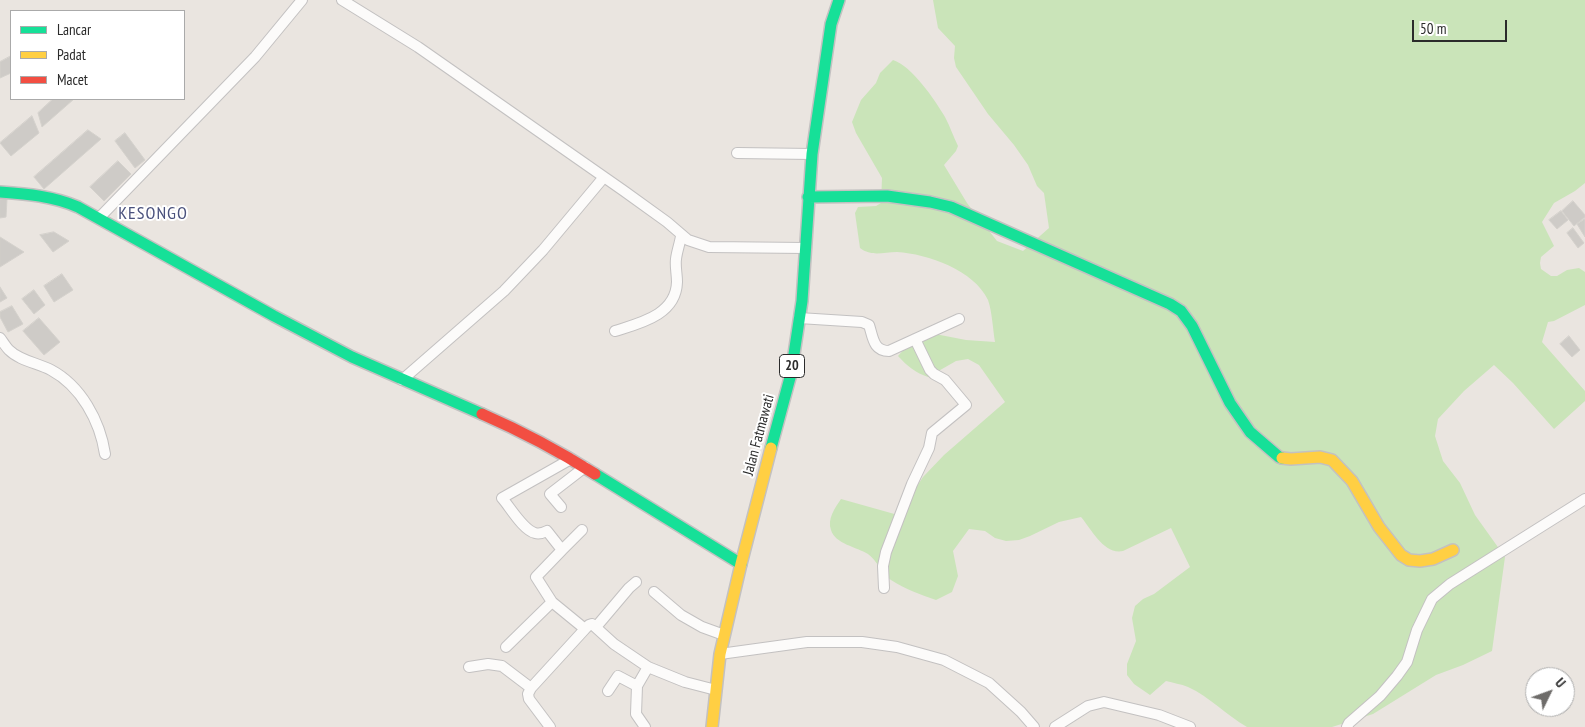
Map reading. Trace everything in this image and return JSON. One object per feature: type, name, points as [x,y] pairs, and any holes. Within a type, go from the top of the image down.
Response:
[{"type":"main road","name":"Jalan Fatmawati","points":[[712,727],[720,654],[724,636],[791,374],[799,318],[812,154],[831,24],[839,0]]},
{"type":"main road","points":[[0,192],[29,194],[56,199],[99,218],[274,316],[352,357],[505,424],[571,459],[741,564]]},
{"type":"main road","points":[[808,197],[887,196],[951,207],[1170,304],[1181,311],[1192,326],[1230,403],[1250,432],[1263,444],[1279,457],[1291,459],[1320,457],[1332,460],[1352,481],[1379,527],[1401,555],[1409,560],[1433,558],[1453,550]]},
{"type":"street","points":[[99,218],[254,58],[302,0]]},
{"type":"street","points":[[342,0],[418,46],[667,222],[681,236],[688,240],[709,247],[805,248]]},
{"type":"street","points":[[736,153],[812,154]]},
{"type":"street","points":[[402,380],[504,291],[543,250],[604,177]]},
{"type":"street","points":[[615,330],[647,320],[659,314],[672,299],[677,283],[676,258],[681,236]]},
{"type":"street","points":[[799,318],[862,322],[868,325],[874,342],[883,351],[889,351],[959,319]]},
{"type":"street","points":[[0,338],[16,356],[49,369],[72,385],[90,409],[103,440],[105,454]]},
{"type":"street","points":[[884,588],[883,566],[886,552],[912,484],[929,448],[932,433],[966,405],[945,380],[930,370],[915,339]]},
{"type":"street","points":[[562,550],[547,531],[539,534],[526,529],[502,498],[571,459]]},
{"type":"street","points":[[561,507],[550,494],[585,467]]},
{"type":"street","points":[[1347,727],[1349,723],[1380,696],[1407,662],[1417,630],[1432,599],[1450,584],[1585,498]]},
{"type":"street","points":[[582,530],[536,577],[552,602],[585,629]]},
{"type":"street","points":[[596,627],[636,582]]},
{"type":"street","points":[[654,592],[681,615],[702,628],[724,636]]},
{"type":"street","points":[[506,647],[552,602]]},
{"type":"street","points":[[550,727],[528,694],[531,688],[585,629],[592,624],[614,644],[648,667],[685,682],[716,690]]},
{"type":"street","points":[[720,654],[807,642],[862,642],[897,647],[944,660],[989,683],[1021,712],[1034,727]]},
{"type":"street","points":[[468,667],[488,664],[502,666],[531,688]]},
{"type":"street","points":[[645,727],[636,714],[637,686],[648,667]]},
{"type":"street","points":[[608,691],[618,676],[637,686]]},
{"type":"street","points":[[1055,727],[1088,706],[1104,702],[1159,715],[1190,727]]},
{"type":"green space","points":[[933,0],[1585,0],[1585,183],[1554,203],[1542,222],[1554,246],[1541,257],[1540,263],[1541,269],[1551,276],[1557,276],[1567,270],[1579,268],[1585,272],[1585,305],[1554,321],[1548,322],[1542,342],[1585,391],[1585,401],[1554,429],[1513,383],[1494,365],[1464,391],[1438,419],[1435,436],[1443,461],[1460,483],[1475,515],[1505,557],[1492,651],[1436,675],[1373,714],[1332,727],[1247,727],[1204,696],[1188,687],[1166,681],[1150,695],[1134,684],[1127,675],[1127,664],[1136,641],[1132,618],[1135,606],[1190,567],[1171,528],[1123,551],[1116,551],[1104,545],[1081,517],[1059,522],[1019,540],[1006,541],[995,538],[985,531],[969,529],[953,551],[958,576],[952,592],[936,600],[913,592],[891,580],[868,554],[842,542],[833,535],[830,522],[834,510],[841,499],[898,515],[923,477],[944,455],[1005,402],[979,365],[968,359],[956,361],[928,377],[912,369],[898,356],[915,337],[930,333],[966,340],[995,342],[988,300],[981,289],[961,272],[936,260],[922,256],[897,252],[873,253],[860,248],[855,213],[858,207],[876,206],[881,203],[882,178],[856,133],[852,122],[861,100],[876,83],[880,73],[893,60],[900,63],[915,76],[935,102],[947,120],[958,146],[944,165],[967,203],[997,241],[1023,251],[1049,228],[1044,193],[1037,186],[1028,165],[988,114],[956,67],[954,58],[955,46],[938,28]]},
{"type":"building","points":[[10,57],[10,73],[0,78],[0,62]]},
{"type":"building","points":[[52,100],[73,100],[42,127],[38,113]]},
{"type":"building","points":[[32,116],[39,133],[11,156],[0,143]]},
{"type":"building","points":[[88,130],[101,139],[44,189],[34,177]]},
{"type":"building","points":[[125,133],[145,160],[135,168],[115,141]]},
{"type":"building","points":[[118,161],[131,174],[104,201],[90,187]]},
{"type":"building","points":[[0,199],[7,199],[6,217],[0,218]]},
{"type":"building","points":[[1573,201],[1585,215],[1574,226],[1562,211]]},
{"type":"building","points":[[1561,211],[1568,220],[1557,229],[1549,220]]},
{"type":"building","points":[[1585,219],[1585,237],[1577,224]]},
{"type":"building","points":[[1573,228],[1584,243],[1578,248],[1567,233]]},
{"type":"building","points":[[54,232],[69,241],[53,252],[40,235]]},
{"type":"building","points":[[0,237],[24,252],[0,267]]},
{"type":"building","points":[[62,274],[73,290],[54,302],[44,286]]},
{"type":"building","points":[[0,287],[7,298],[0,302]]},
{"type":"building","points":[[34,290],[45,305],[34,314],[22,299]]},
{"type":"building","points":[[12,306],[23,324],[8,332],[0,317],[0,312]]},
{"type":"building","points":[[39,318],[60,342],[44,355],[23,331]]},
{"type":"building","points":[[1569,336],[1580,350],[1572,357],[1560,344]]},
{"type":"traffic: fast","points":[[771,448],[791,374],[802,301],[812,154],[831,24],[839,0]]},
{"type":"traffic: fast","points":[[0,192],[49,198],[78,207],[352,357],[482,414]]},
{"type":"traffic: fast","points":[[808,197],[887,196],[951,207],[1170,304],[1181,311],[1192,326],[1230,403],[1250,432],[1282,458]]},
{"type":"traffic: fast","points":[[595,474],[741,564]]},
{"type":"traffic: slow","points":[[712,727],[720,654],[771,448]]},
{"type":"traffic: slow","points":[[1282,458],[1320,457],[1332,460],[1352,481],[1379,527],[1401,555],[1409,560],[1433,559],[1453,550]]},
{"type":"traffic: jam","points":[[482,414],[540,442],[595,474]]},
{"type":"district","name":"KESONGO","points":[[153,214]]}]
